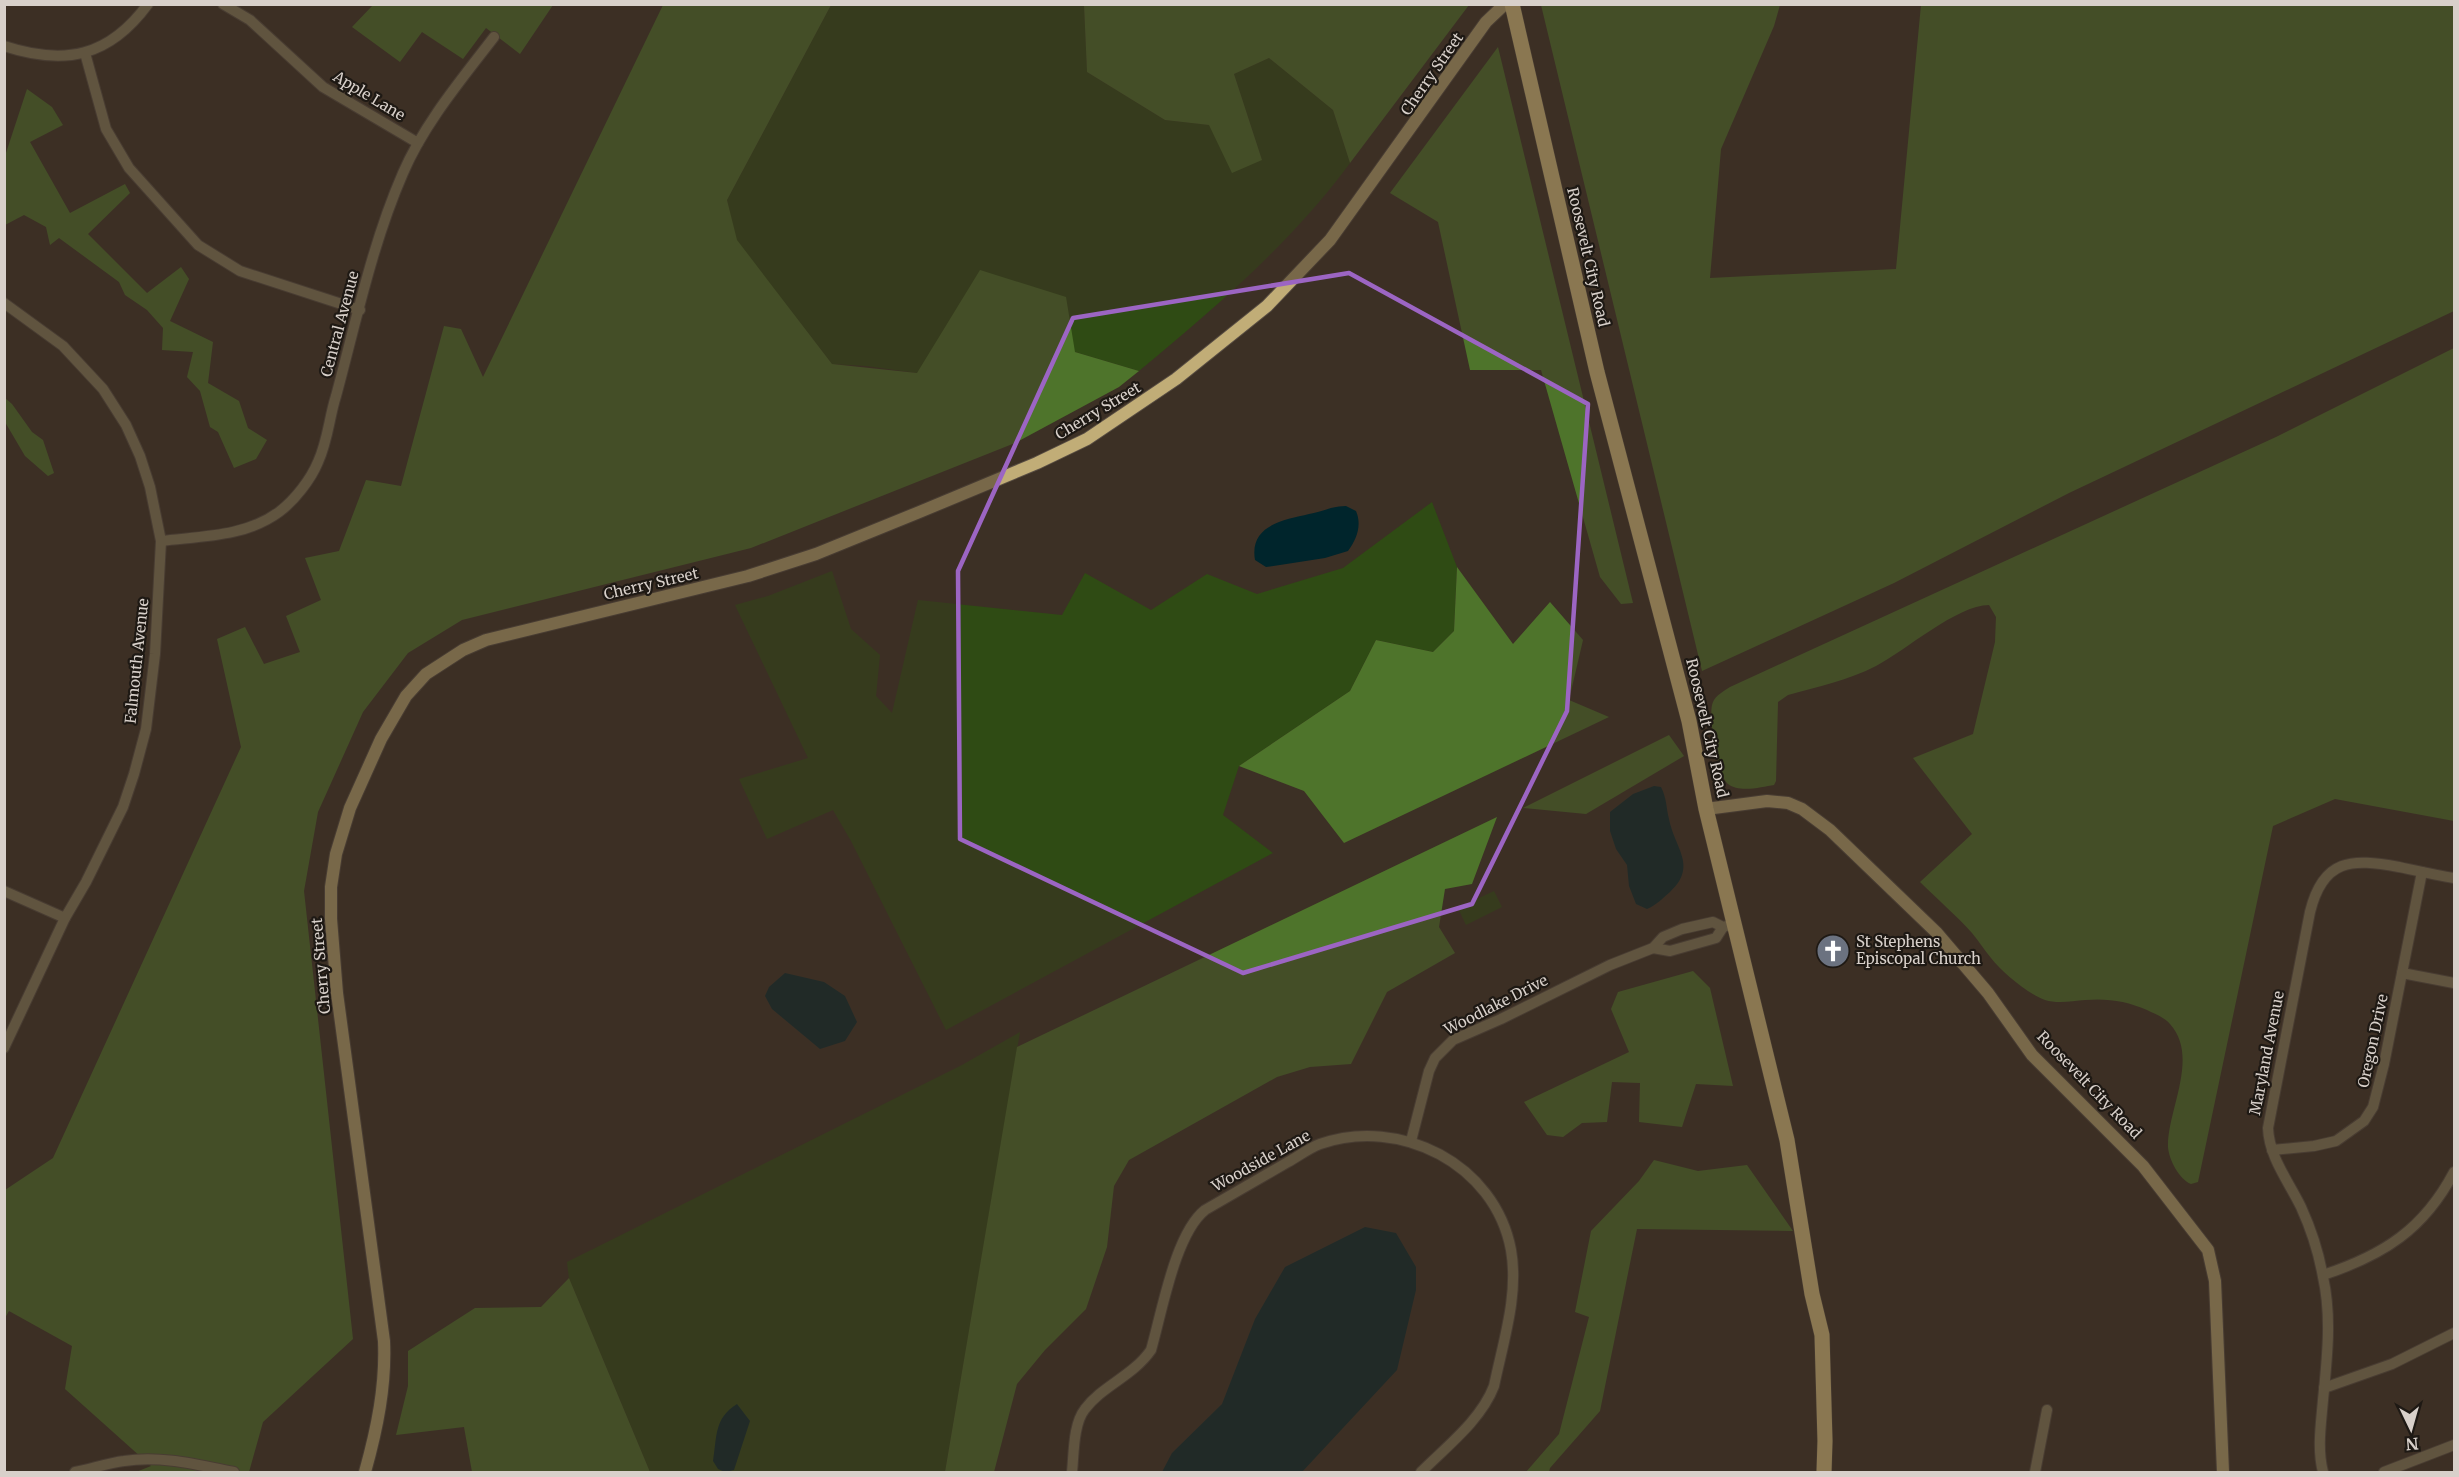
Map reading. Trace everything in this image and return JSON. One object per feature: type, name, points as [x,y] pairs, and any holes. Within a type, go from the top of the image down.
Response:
[{"type":"main road","name":"Roosevelt City Road","points":[[1512,4],[1602,392],[1689,721],[1706,809]]},
{"type":"main road","points":[[1706,809],[1729,926],[1787,1140],[1812,1294],[1822,1335],[1824,1473]]},
{"type":"street","points":[[4,46],[26,53],[57,58],[85,53],[114,39],[135,21],[148,4]]},
{"type":"street","name":"Apple Lane","points":[[224,4],[250,20],[323,87],[418,143]]},
{"type":"street","name":"Cherry Street","points":[[365,1473],[381,1405],[385,1368],[384,1341],[337,993],[331,919],[331,887],[336,854],[350,808],[381,739],[406,696],[426,674],[463,650],[486,640],[759,572],[816,554],[1037,463],[1087,439],[1176,379],[1267,306],[1330,240],[1486,22],[1505,4]]},
{"type":"street","name":"Central Avenue","points":[[161,541],[246,529],[280,511],[303,488],[318,463],[327,438],[333,405],[386,215],[402,174],[418,143],[494,37]]},
{"type":"street","points":[[85,53],[106,129],[129,168],[198,245],[240,271],[360,310]]},
{"type":"street","name":"Falmouth Avenue","points":[[4,303],[63,346],[103,389],[126,425],[140,456],[150,487],[161,541],[155,654],[146,729],[123,807],[86,882],[65,918],[4,1048]]},
{"type":"street","name":"Roosevelt City Road","points":[[1706,809],[1758,801],[1788,803],[1802,808],[1830,830],[1943,940],[1988,993],[2032,1055],[2142,1166],[2194,1230],[2208,1250],[2215,1281],[2223,1473]]},
{"type":"street","name":"Maryland Avenue","points":[[2323,1473],[2319,1445],[2328,1330],[2323,1275],[2301,1207],[2272,1150],[2268,1136],[2269,1116],[2316,890],[2329,873],[2349,863],[2370,862],[2454,878]]},
{"type":"street","name":"Oregon Drive","points":[[2272,1150],[2327,1144],[2346,1135],[2364,1120],[2376,1098],[2422,872]]},
{"type":"street","points":[[4,891],[65,918]]},
{"type":"street","name":"Woodlake Drive","points":[[1411,1141],[1429,1071],[1436,1058],[1453,1040],[1502,1019],[1610,965],[1653,948],[1662,937],[1713,921],[1729,926],[1716,938],[1670,951],[1653,948]]},
{"type":"street","points":[[2402,973],[2454,983]]},
{"type":"street","name":"Woodside Lane","points":[[1072,1473],[1078,1426],[1083,1410],[1142,1362],[1151,1350],[1181,1245],[1195,1218],[1205,1210],[1320,1145],[1350,1137],[1375,1135],[1411,1141],[1428,1147],[1449,1159],[1478,1185],[1506,1231],[1513,1274],[1510,1308],[1494,1386],[1489,1399],[1474,1418],[1421,1473]]},
{"type":"street","points":[[2323,1275],[2370,1257],[2406,1235],[2431,1209],[2454,1172]]},
{"type":"street","points":[[2324,1388],[2392,1364],[2454,1333]]},
{"type":"street","points":[[2035,1473],[2047,1410]]},
{"type":"street","points":[[2384,1473],[2454,1445]]},
{"type":"street","points":[[75,1473],[124,1461],[148,1459],[203,1466],[234,1473]]},
{"type":"highlighted area","points":[[1349,273],[1588,404],[1567,711],[1472,904],[1243,973],[960,839],[958,571],[1073,318]]},
{"type":"green space","points":[[1084,4],[1469,5],[1350,163],[1333,110],[1269,58],[1234,74],[1262,160],[1232,173],[1209,125],[1165,120],[1087,72]]},
{"type":"green space","points":[[373,5],[553,5],[520,54],[486,28],[463,59],[422,32],[400,62],[352,27]]},
{"type":"green space","points":[[663,5],[831,5],[727,200],[737,240],[832,364],[917,373],[980,270],[1066,297],[1075,352],[1139,371],[1119,387],[1015,443],[751,548],[462,620],[408,653],[363,712],[318,812],[304,891],[353,1339],[263,1422],[249,1472],[136,1472],[151,1466],[65,1389],[72,1346],[9,1311],[5,1318],[5,1190],[53,1158],[241,747],[217,639],[245,627],[264,664],[300,652],[286,616],[321,600],[305,558],[339,551],[366,480],[401,486],[444,326],[461,329],[483,377]]},
{"type":"green space","points":[[831,5],[1084,5],[1087,72],[1165,120],[1210,125],[1262,160],[1234,74],[1269,58],[1333,110],[1350,163],[1303,220],[1251,273],[1139,371],[1075,352],[917,373],[832,364],[736,240],[727,200]]},
{"type":"green space","points":[[1541,5],[1780,5],[1774,26],[1721,149],[1710,278],[1896,269],[1921,5],[2454,5],[2454,311],[2069,493],[1894,583],[1702,671]]},
{"type":"green space","points":[[1498,47],[1633,603],[1621,604],[1600,577],[1541,370],[1470,370],[1438,222],[1390,193]]},
{"type":"green space","points":[[27,89],[52,107],[63,125],[30,142],[70,213],[125,184],[130,193],[88,234],[147,293],[181,267],[189,279],[170,321],[213,342],[208,383],[239,401],[248,428],[267,440],[256,459],[234,468],[218,432],[210,427],[200,391],[187,377],[193,352],[162,350],[163,328],[147,310],[125,295],[119,282],[59,238],[50,245],[46,227],[24,215],[5,225],[5,156]]},
{"type":"green space","points":[[2454,348],[2454,821],[2335,799],[2273,826],[2198,1182],[2191,1184],[2175,1169],[2168,1147],[2182,1068],[2182,1052],[2178,1037],[2170,1024],[2156,1014],[2124,1002],[2101,999],[2055,1002],[2038,997],[2023,988],[2002,970],[1966,926],[1920,882],[1972,834],[1913,758],[1973,734],[1995,642],[1996,617],[1989,605],[1962,612],[1947,620],[1866,671],[1788,695],[1778,702],[1776,781],[1774,785],[1751,789],[1738,788],[1728,784],[1724,779],[1712,731],[1713,702],[1718,695],[1730,687],[2276,437]]},
{"type":"green space","points":[[5,398],[32,432],[43,440],[54,473],[48,476],[25,456],[5,422]]},
{"type":"green space","points":[[1432,502],[1457,567],[1454,631],[1433,652],[1376,640],[1350,691],[1239,766],[1223,815],[1273,853],[946,1030],[851,841],[833,810],[767,839],[739,779],[808,758],[735,605],[768,596],[832,571],[851,629],[880,655],[876,696],[892,713],[918,600],[1062,615],[1085,573],[1151,610],[1207,574],[1257,594],[1343,568]]},
{"type":"green space","points":[[1457,567],[1513,644],[1550,602],[1583,640],[1569,700],[1609,717],[1344,843],[1304,791],[1239,766],[1350,691],[1376,640],[1433,652],[1454,631]]},
{"type":"green space","points":[[1669,735],[1684,756],[1586,814],[1523,808]]},
{"type":"green space","points":[[1497,817],[1472,884],[1445,889],[1439,927],[1455,953],[1387,992],[1351,1064],[1310,1067],[1277,1077],[1129,1160],[1114,1186],[1107,1247],[1086,1309],[1045,1350],[1017,1384],[994,1472],[945,1472],[1017,1047]]},
{"type":"green space","points":[[1494,891],[1502,907],[1466,925],[1458,908]]},
{"type":"green space","points":[[1693,971],[1710,988],[1733,1086],[1696,1084],[1682,1127],[1639,1122],[1640,1083],[1612,1082],[1607,1122],[1582,1123],[1563,1137],[1547,1135],[1524,1102],[1629,1052],[1611,1009],[1618,992]]},
{"type":"green space","points":[[1020,1032],[945,1472],[650,1472],[569,1278],[567,1262],[962,1065]]},
{"type":"green space","points":[[1654,1160],[1698,1171],[1747,1165],[1793,1231],[1637,1229],[1600,1411],[1549,1472],[1526,1472],[1559,1434],[1589,1317],[1575,1312],[1591,1231],[1639,1181]]},
{"type":"green space","points":[[569,1278],[650,1472],[472,1472],[464,1427],[396,1435],[408,1386],[408,1351],[475,1308],[541,1307]]},
{"type":"water","points":[[1346,506],[1356,511],[1359,521],[1356,537],[1348,551],[1325,558],[1266,567],[1255,560],[1257,539],[1270,526],[1289,519]]},
{"type":"water","points":[[1654,786],[1661,787],[1663,791],[1672,830],[1684,865],[1678,883],[1662,899],[1647,909],[1636,904],[1629,886],[1627,865],[1616,849],[1610,831],[1610,812],[1633,794]]},
{"type":"water","points":[[785,973],[824,982],[845,996],[857,1022],[845,1041],[820,1049],[772,1009],[765,996],[769,987]]},
{"type":"water","points":[[1365,1227],[1396,1233],[1416,1267],[1416,1290],[1397,1370],[1302,1472],[1162,1472],[1172,1453],[1222,1404],[1255,1319],[1285,1267]]},
{"type":"water","points":[[737,1404],[750,1421],[734,1470],[725,1472],[718,1469],[713,1461],[716,1436],[724,1415]]},
{"type":"place","name":"St Stephens Episcopal Church","points":[[1833,951]]}]
